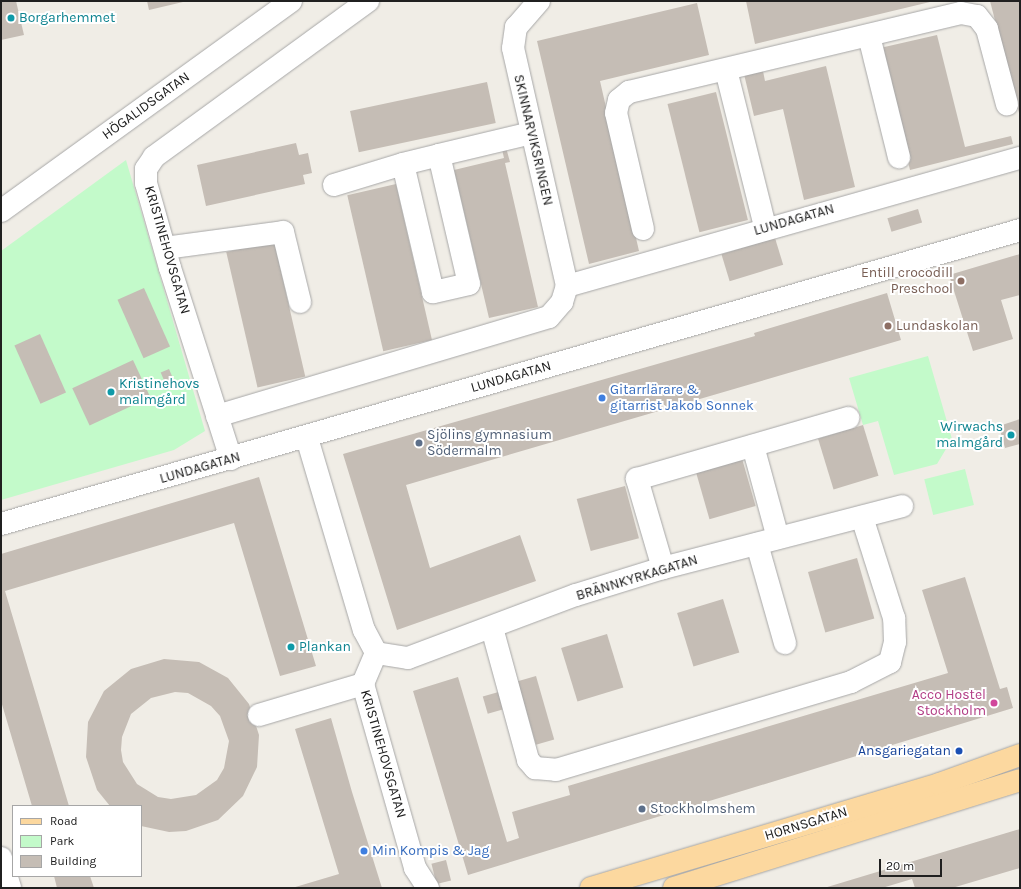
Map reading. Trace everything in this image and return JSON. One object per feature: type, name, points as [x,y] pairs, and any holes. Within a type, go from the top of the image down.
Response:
[{"type":"main road","name":"HORNSGATAN","points":[[591,888],[939,784],[1020,755]]},
{"type":"main road","name":"HORNSGATAN","points":[[674,888],[1020,780]]},
{"type":"street","name":"HÖGALIDSGATAN","points":[[1,211],[291,1]]},
{"type":"street","name":"KRISTINEHOVSGATAN","points":[[231,460],[146,184],[146,169],[154,157],[368,1]]},
{"type":"street","name":"SKINNARVIKSRINGEN","points":[[539,1],[516,27],[513,48],[531,133],[567,286]]},
{"type":"street","points":[[643,229],[616,113],[619,100],[629,92],[961,13],[977,16],[987,29],[1007,104]]},
{"type":"street","points":[[869,36],[899,157]]},
{"type":"street","points":[[726,70],[765,228]]},
{"type":"street","points":[[334,184],[403,164],[531,133]]},
{"type":"street","points":[[403,164],[433,292],[469,284],[439,155]]},
{"type":"street","name":"LUNDAGATAN","points":[[567,286],[765,228],[1020,158]]},
{"type":"street","name":"LUNDAGATAN","points":[[1,524],[231,460],[1020,230]]},
{"type":"street","points":[[165,248],[283,232],[300,302]]},
{"type":"street","points":[[218,416],[549,317],[562,302],[567,286]]},
{"type":"street","points":[[662,568],[637,479],[848,418]]},
{"type":"street","points":[[307,438],[364,630],[376,653]]},
{"type":"street","points":[[753,446],[778,538]]},
{"type":"street","name":"BRÄNNKYRKAGATAN","points":[[376,653],[408,658],[492,628],[576,595],[662,568],[902,506]]},
{"type":"street","points":[[492,628],[528,760],[535,768],[556,770],[851,682],[890,662],[896,642],[894,618],[862,517]]},
{"type":"street","points":[[756,544],[785,643]]},
{"type":"street","name":"KRISTINEHOVSGATAN","points":[[376,653],[363,684],[416,868],[428,888]]},
{"type":"street","points":[[259,715],[363,684]]},
{"type":"street","points":[[1,858],[10,888]]},
{"type":"green space","points":[[126,160],[205,431],[174,450],[1,500],[1,251]]},
{"type":"green space","points":[[928,356],[952,439],[937,464],[894,475],[878,421],[863,425],[849,378]]},
{"type":"green space","points":[[965,469],[974,505],[933,515],[924,479]]},
{"type":"building","name":"Borgarhemmet","points":[[1,1],[16,1],[24,35],[1,40]]},
{"type":"building","name":"Borgarhemmet","points":[[147,1],[183,1],[183,2],[149,10]]},
{"type":"building","points":[[746,1],[930,1],[930,2],[755,44]]},
{"type":"building","points":[[990,1],[1020,1],[1020,113],[1019,113]]},
{"type":"building","points":[[697,3],[709,55],[600,81],[639,251],[589,264],[537,41]]},
{"type":"building","points":[[937,35],[965,147],[1011,136],[1013,144],[910,170],[880,48]]},
{"type":"building","points":[[762,66],[765,81],[826,66],[855,187],[804,200],[783,109],[754,116],[743,70]]},
{"type":"building","points":[[487,82],[496,123],[359,152],[350,111]]},
{"type":"building","points":[[716,92],[748,220],[699,232],[667,104]]},
{"type":"building","points":[[296,143],[299,155],[308,153],[312,173],[303,175],[305,184],[206,206],[197,165]]},
{"type":"building","points":[[505,144],[510,162],[505,163],[538,307],[489,318],[454,170],[504,158],[501,145]]},
{"type":"building","points":[[396,184],[432,340],[383,351],[347,195]]},
{"type":"building","points":[[918,209],[922,222],[891,232],[887,218]]},
{"type":"building","points":[[775,238],[783,265],[730,281],[721,254]]},
{"type":"building","points":[[274,241],[305,376],[258,387],[226,252]]},
{"type":"building","points":[[1020,254],[1020,295],[1001,300],[1013,339],[973,351],[949,275]]},
{"type":"building","points":[[144,288],[170,346],[144,358],[118,300]]},
{"type":"building","points":[[887,293],[901,340],[406,485],[430,568],[520,535],[536,581],[397,630],[343,454],[755,336],[754,333]]},
{"type":"building","points":[[40,334],[66,392],[40,404],[14,345]]},
{"type":"building","name":"Kristinehovs malmgård","points":[[133,360],[150,397],[90,425],[72,388]]},
{"type":"building","points":[[169,369],[174,381],[166,384],[161,373]]},
{"type":"building","name":"Wirwachs malmgård","points":[[1020,419],[1020,444],[1005,448],[999,426]]},
{"type":"building","points":[[863,425],[878,476],[834,489],[818,439]]},
{"type":"building","points":[[741,455],[756,506],[709,519],[695,468]]},
{"type":"building","name":"Plankan","points":[[259,477],[316,666],[280,676],[234,523],[5,591],[69,805],[32,805],[1,701],[1,554]]},
{"type":"building","points":[[625,486],[639,538],[591,551],[577,499]]},
{"type":"building","points":[[857,558],[874,619],[825,633],[808,572]]},
{"type":"building","points":[[965,577],[1000,689],[1007,687],[1013,708],[468,875],[413,691],[458,677],[507,842],[519,838],[512,812],[570,795],[568,786],[948,673],[922,590]]},
{"type":"building","points":[[723,599],[739,653],[693,667],[677,613]]},
{"type":"building","points":[[607,634],[623,688],[577,702],[561,648]]},
{"type":"building","points":[[164,659],[199,662],[228,678],[249,704],[259,735],[257,767],[243,796],[218,820],[186,831],[169,832],[142,826],[142,805],[109,805],[97,790],[86,757],[88,722],[104,691],[131,669]],"holes":[[[175,692],[188,693],[211,706],[220,716],[229,741],[224,768],[217,780],[196,795],[171,799],[158,797],[137,784],[123,762],[121,750],[122,737],[131,714],[151,698]]]},
{"type":"building","points":[[536,676],[554,739],[536,745],[518,681]]},
{"type":"building","points":[[502,691],[507,708],[488,714],[483,697]]},
{"type":"building","points":[[331,718],[382,888],[292,888],[339,874],[295,729]]},
{"type":"building","points":[[1020,829],[1020,868],[952,888],[915,888],[912,879],[882,888],[824,888]]},
{"type":"building","points":[[446,860],[451,880],[437,884],[431,864]]},
{"type":"building","points":[[54,877],[90,877],[94,888],[57,888]]},
{"type":"place","name":"Borgarhemmet","points":[[11,18]]},
{"type":"place","name":"Entill crocodill Preschool","points":[[961,281]]},
{"type":"place","name":"Lundaskolan","points":[[888,326]]},
{"type":"place","name":"Kristinehovs malmgård","points":[[111,392]]},
{"type":"place","name":"Gitarrlärare & gitarrist Jakob Sonnek","points":[[602,398]]},
{"type":"place","name":"Wirwachs malmgård","points":[[1011,435]]},
{"type":"place","name":"Sjölins gymnasium Södermalm","points":[[419,443]]},
{"type":"place","name":"Plankan","points":[[291,647]]},
{"type":"place","name":"Acco Hostel Stockholm","points":[[994,703]]},
{"type":"place","name":"Ansgariegatan","points":[[959,751]]},
{"type":"place","name":"Stockholmshem","points":[[642,809]]},
{"type":"place","name":"Min Kompis & Jag","points":[[364,851]]}]
